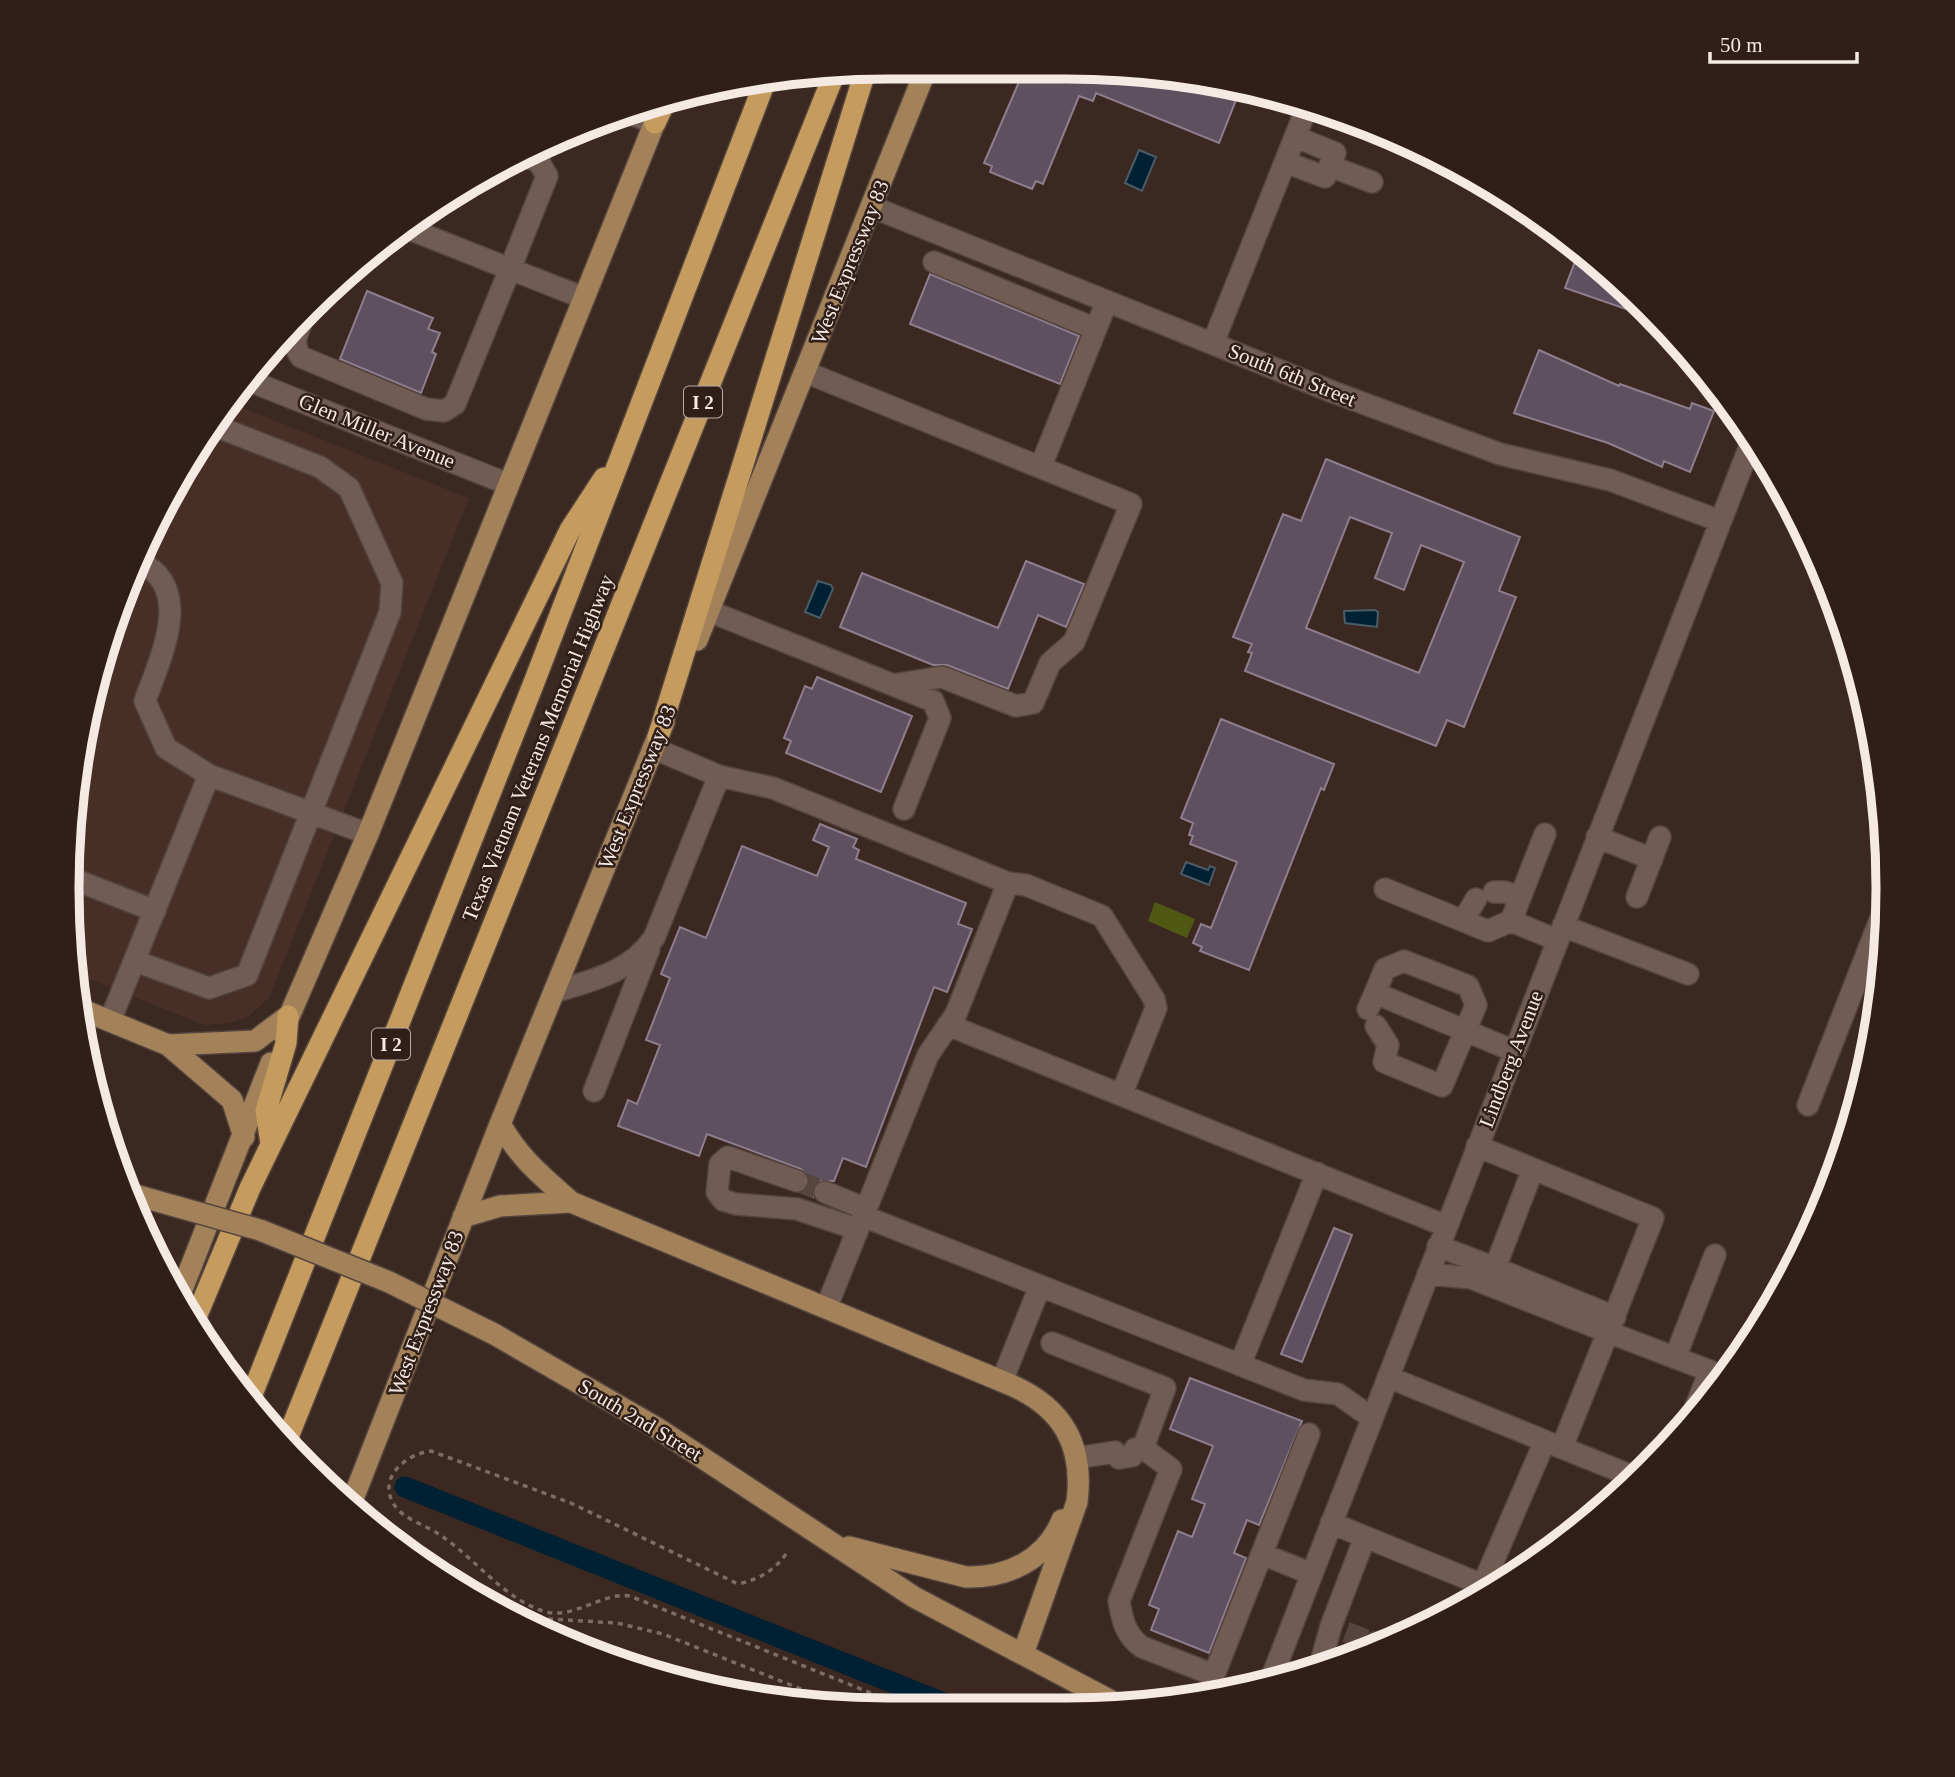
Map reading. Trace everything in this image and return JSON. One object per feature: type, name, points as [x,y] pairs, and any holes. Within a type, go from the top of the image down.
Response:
[{"type":"highway","points":[[655,743],[755,415],[863,79]]},
{"type":"highway","name":"Texas Vietnam Veterans Memorial Highway","points":[[290,1433],[832,80]]},
{"type":"highway","name":"Texas Vietnam Veterans Memorial Highway","points":[[254,1390],[626,444],[762,89]]},
{"type":"highway","points":[[198,1311],[271,1144],[570,530],[626,444]]},
{"type":"highway","points":[[271,1144],[266,1111],[286,1043],[289,1016]]},
{"type":"main road","name":"West Expressway 83","points":[[354,1496],[500,1124],[922,79]]},
{"type":"main road","points":[[183,1286],[244,1137],[289,1016],[368,834],[660,112]]},
{"type":"main road","points":[[89,1012],[167,1045],[232,1100],[244,1137]]},
{"type":"main road","points":[[167,1045],[255,1041],[289,1016]]},
{"type":"main road","points":[[500,1124],[518,1154],[571,1202],[827,1306],[1002,1381],[1038,1397],[1053,1411],[1065,1428],[1076,1458],[1079,1485],[1077,1502],[1023,1654]]},
{"type":"main road","name":"South 2nd Street","points":[[139,1196],[260,1230],[389,1282],[495,1334],[657,1428],[914,1597],[1104,1697]]},
{"type":"main road","points":[[463,1217],[500,1206],[571,1202]]},
{"type":"main road","points":[[833,1543],[966,1577],[999,1575],[1030,1561],[1042,1550],[1061,1524],[1070,1481],[1068,1466],[1053,1432],[1025,1391]]},
{"type":"street","points":[[1213,343],[1304,115]]},
{"type":"street","points":[[1285,162],[1325,177],[1335,153],[1296,137]]},
{"type":"street","points":[[295,339],[295,348],[301,357],[426,409],[444,411],[455,404],[547,176],[540,162],[534,160]]},
{"type":"street","points":[[1329,166],[1372,182]]},
{"type":"street","name":"South 6th Street","points":[[872,207],[1500,454],[1610,480],[1720,521]]},
{"type":"street","points":[[416,232],[584,298]]},
{"type":"street","points":[[934,262],[1096,329]]},
{"type":"street","points":[[1041,466],[1107,301]]},
{"type":"street","points":[[805,372],[1131,504],[1074,642],[1050,663],[1033,703],[1016,706],[942,677],[892,685]]},
{"type":"street","name":"Glen Miller Avenue","points":[[257,383],[508,484]]},
{"type":"street","points":[[135,961],[209,988],[247,975],[390,612],[392,583],[349,488],[320,467],[223,428]]},
{"type":"street","name":"Lindberg Avenue","points":[[1274,1671],[1748,451]]},
{"type":"street","points":[[146,565],[166,587],[171,608],[170,632],[145,701],[166,748],[209,775],[368,834]]},
{"type":"street","points":[[709,611],[933,701],[940,718],[904,809]]},
{"type":"street","points":[[655,743],[719,776],[773,788],[1008,883],[1026,885],[1102,916],[1154,999],[1154,1018],[1122,1093]]},
{"type":"street","points":[[110,1021],[209,775]]},
{"type":"street","points":[[594,1091],[719,776]]},
{"type":"street","points":[[1511,921],[1545,834]]},
{"type":"street","points":[[1597,837],[1652,859]]},
{"type":"street","points":[[1637,897],[1660,837]]},
{"type":"street","points":[[79,881],[155,911]]},
{"type":"street","points":[[827,1306],[928,1055],[956,1014],[1008,883]]},
{"type":"street","points":[[1385,889],[1488,930],[1511,921],[1560,933],[1688,974]]},
{"type":"street","points":[[1463,920],[1485,896],[1505,892],[1520,898]]},
{"type":"street","points":[[1808,1105],[1875,932]]},
{"type":"street","points":[[554,992],[628,966],[642,954],[653,938]]},
{"type":"street","points":[[1404,961],[1468,986],[1476,1004],[1442,1086],[1384,1062],[1388,1045],[1373,1010],[1385,969],[1404,961]]},
{"type":"street","points":[[1373,1010],[1465,1031],[1514,1051]]},
{"type":"street","points":[[948,1025],[1447,1226]]},
{"type":"street","points":[[1477,1146],[1653,1218],[1612,1324],[1484,1582]]},
{"type":"street","points":[[797,1181],[728,1157],[720,1164],[717,1192],[723,1200],[736,1203],[862,1218],[1304,1390],[1338,1394],[1372,1418]]},
{"type":"street","points":[[1495,1268],[1533,1169]]},
{"type":"street","points":[[1240,1365],[1317,1173]]},
{"type":"street","points":[[825,1192],[862,1218]]},
{"type":"street","points":[[1438,1246],[1495,1268],[1612,1324],[1675,1358],[1710,1371],[1703,1388]]},
{"type":"street","points":[[1675,1358],[1715,1255]]},
{"type":"street","points":[[1427,1274],[1471,1278],[1612,1324]]},
{"type":"street","points":[[1002,1381],[1040,1286]]},
{"type":"street","points":[[1052,1343],[1165,1388],[1131,1450]]},
{"type":"street","points":[[1388,1377],[1626,1473]]},
{"type":"street","points":[[1076,1458],[1131,1450],[1171,1469],[1119,1601],[1121,1616],[1133,1640],[1142,1647],[1214,1675],[1309,1434]]},
{"type":"street","points":[[1331,1523],[1475,1588]]},
{"type":"street","points":[[1325,1655],[1338,1629],[1365,1537]]},
{"type":"street","points":[[1262,1554],[1312,1574]]},
{"type":"path","points":[[786,1554],[760,1579],[738,1584],[571,1503],[431,1451],[414,1453],[401,1463],[393,1475],[389,1491],[396,1507],[412,1520],[439,1534],[506,1590],[544,1611],[558,1613],[580,1608],[615,1594],[630,1596],[883,1698]]},
{"type":"path","points":[[537,1618],[617,1622],[663,1634],[815,1695]]},
{"type":"shaded area","points":[[239,406],[469,498],[269,998],[248,1017],[229,1023],[204,1025],[84,977],[80,941],[80,836],[94,731],[106,679],[140,579],[187,484]]},
{"type":"green space","points":[[1155,902],[1195,919],[1187,938],[1148,921]]},
{"type":"water","points":[[1139,150],[1156,157],[1142,191],[1125,183]]},
{"type":"water","points":[[818,581],[831,585],[833,589],[820,618],[805,612]]},
{"type":"water","points":[[1344,611],[1378,612],[1377,627],[1345,623]]},
{"type":"water","points":[[1186,862],[1208,870],[1210,866],[1215,868],[1209,885],[1181,874]]},
{"type":"building","points":[[1020,79],[1119,80],[1237,97],[1219,143],[1096,93],[1093,101],[1079,96],[1043,184],[1036,181],[1032,189],[990,172],[992,166],[984,163]]},
{"type":"building","points":[[1576,260],[1627,305],[1626,309],[1565,288]]},
{"type":"building","points":[[930,274],[1079,336],[1060,384],[910,324]]},
{"type":"building","points":[[367,291],[433,318],[428,329],[440,333],[432,352],[436,354],[421,393],[340,359]]},
{"type":"building","points":[[1539,350],[1619,386],[1620,384],[1690,409],[1692,403],[1714,411],[1690,472],[1664,461],[1662,467],[1608,443],[1514,413]]},
{"type":"building","points":[[1326,459],[1520,537],[1499,591],[1516,597],[1464,727],[1447,720],[1436,746],[1245,671],[1252,653],[1248,652],[1252,644],[1233,637],[1283,514],[1301,521]],"holes":[[[1350,517],[1392,533],[1375,578],[1404,590],[1421,545],[1464,562],[1419,673],[1306,628]]]},
{"type":"building","points":[[1026,561],[1084,584],[1066,627],[1038,615],[1008,689],[947,665],[933,665],[840,627],[862,573],[998,628]]},
{"type":"building","points":[[817,677],[912,716],[881,792],[786,753],[791,741],[784,738],[805,686],[812,689]]},
{"type":"building","points":[[1221,719],[1334,764],[1324,790],[1321,788],[1249,970],[1200,951],[1202,947],[1193,943],[1201,924],[1211,928],[1237,862],[1190,844],[1193,836],[1189,835],[1193,823],[1181,818]]},
{"type":"building","points":[[820,824],[857,839],[853,847],[859,850],[856,859],[966,903],[958,924],[972,929],[947,992],[934,987],[866,1167],[843,1158],[834,1181],[818,1181],[813,1188],[813,1197],[803,1192],[809,1186],[810,1179],[801,1169],[707,1134],[699,1156],[618,1126],[628,1100],[637,1104],[660,1045],[646,1040],[670,978],[661,974],[680,927],[706,938],[742,846],[817,876],[829,847],[813,840]]},
{"type":"building","points":[[1334,1228],[1352,1235],[1302,1362],[1281,1354]]},
{"type":"building","points":[[1190,1378],[1302,1421],[1259,1525],[1247,1520],[1234,1553],[1246,1558],[1209,1653],[1151,1630],[1159,1609],[1149,1605],[1178,1531],[1192,1537],[1205,1504],[1192,1499],[1213,1446],[1170,1429]]},
{"type":"waterway","points":[[405,1487],[931,1698]]},
{"type":"tunnel","points":[[797,1181],[825,1192]]},
{"type":"tunnel","points":[[1346,1632],[1367,1640]]}]
